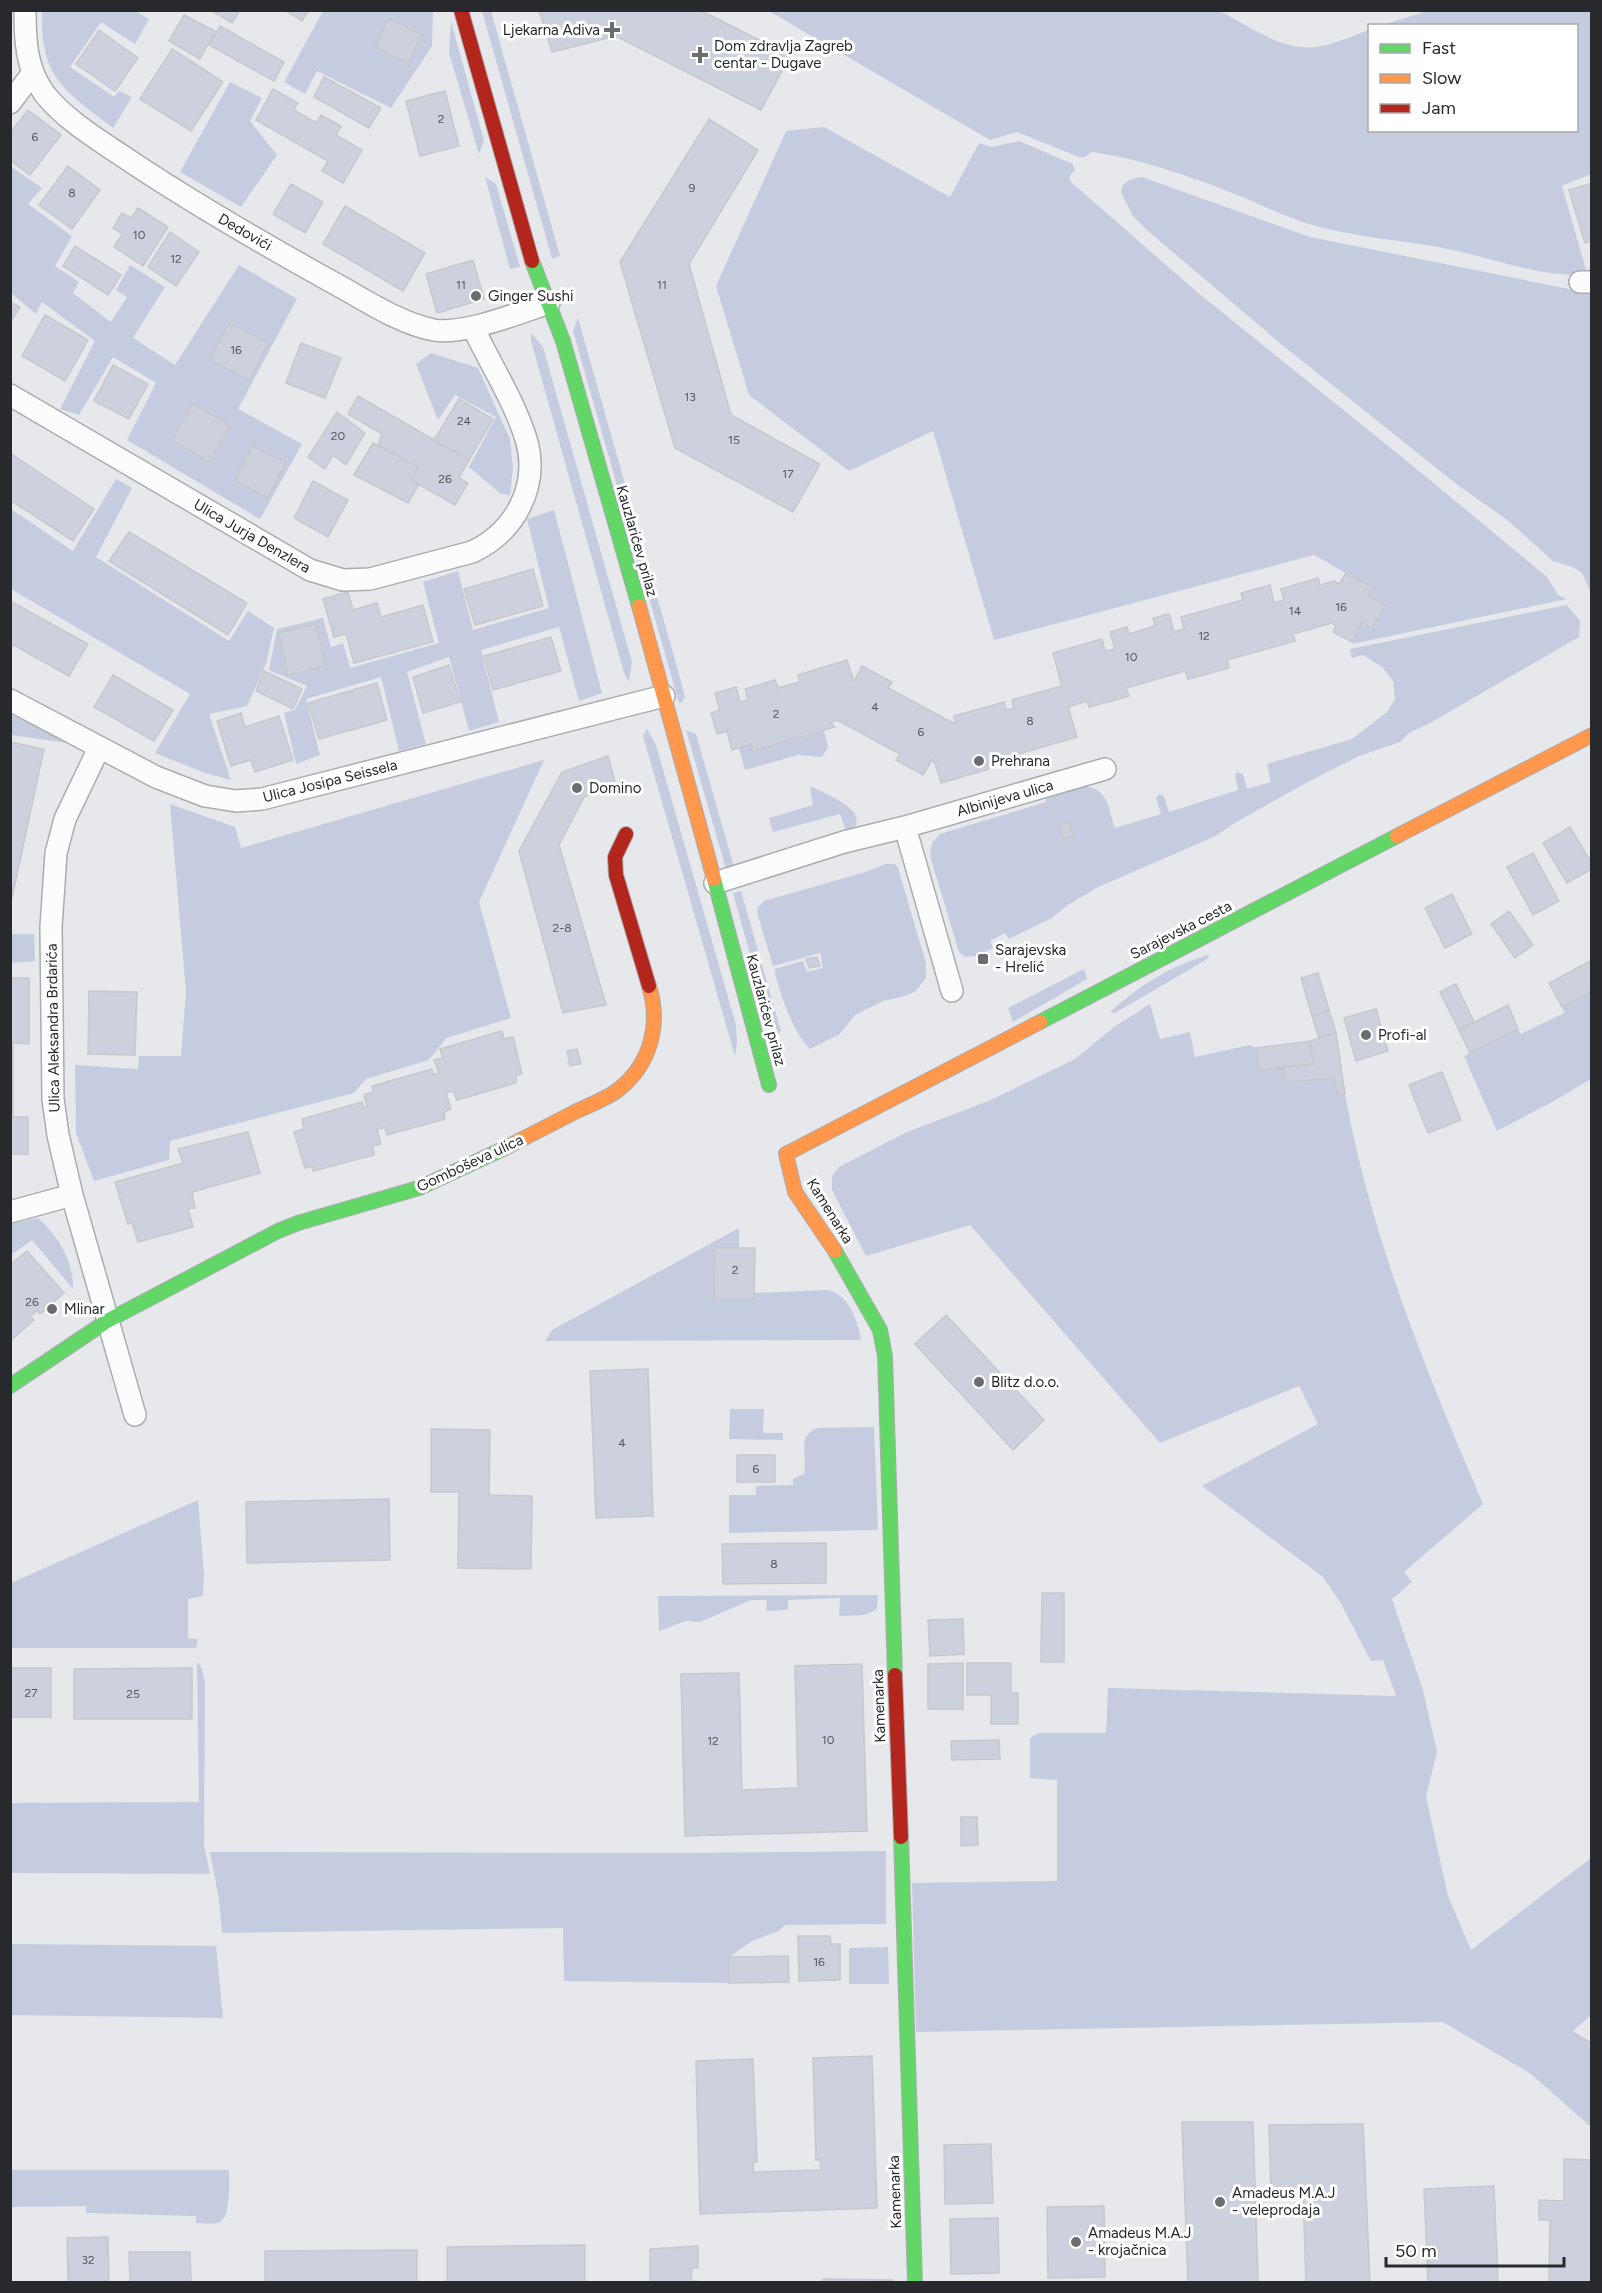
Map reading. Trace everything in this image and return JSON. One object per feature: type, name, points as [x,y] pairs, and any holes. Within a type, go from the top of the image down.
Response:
[{"type":"street","name":"Dedovići","points":[[25,10],[27,54],[32,74],[45,94],[63,112],[168,187],[301,265],[389,313],[435,330],[458,330],[473,327],[549,303]]},
{"type":"street","name":"Kauzlarićev prilaz","points":[[461,10],[534,269],[566,351],[664,696],[769,1085]]},
{"type":"street","points":[[10,103],[32,74]]},
{"type":"street","name":"Ulica Jurja Denzlera","points":[[10,395],[309,570],[343,580],[370,579],[472,552],[486,545],[510,524],[520,509],[528,488],[530,466],[527,441],[473,327]]},
{"type":"street","name":"Ulica Josipa Seissela","points":[[10,700],[156,777],[205,796],[236,801],[262,799],[664,696]]},
{"type":"street","name":"Sarajevska cesta","points":[[786,1154],[1592,735]]},
{"type":"street","name":"Ulica Aleksandra Brdarića","points":[[99,748],[65,819],[56,853],[51,927],[53,1100],[58,1135],[72,1195],[135,1415]]},
{"type":"street","name":"Albinijeva ulica","points":[[715,883],[844,842],[905,827],[1105,769]]},
{"type":"street","points":[[905,827],[952,991]]},
{"type":"street","name":"Gomboševa ulica","points":[[10,1386],[107,1321],[298,1222],[419,1188],[618,1090],[638,1070],[650,1050],[653,1029],[652,995],[616,875],[615,857],[626,834]]},
{"type":"street","name":"Kamenarka","points":[[786,1154],[795,1192],[842,1262],[874,1318],[880,1330],[885,1356],[915,2283]]},
{"type":"street","points":[[10,1212],[72,1195]]},
{"type":"shaded area","points":[[42,11],[135,11],[149,19],[135,44],[101,22],[70,67],[114,97],[119,91],[132,97],[113,128],[68,92],[58,80],[45,52]]},
{"type":"shaded area","points":[[323,11],[433,11],[432,46],[391,108],[317,71],[305,94],[284,82]]},
{"type":"shaded area","points":[[482,11],[491,11],[560,256],[552,259]]},
{"type":"shaded area","points":[[769,11],[1220,11],[1269,38],[1301,47],[1319,47],[1368,30],[1368,132],[1578,132],[1578,24],[1386,24],[1427,11],[1591,11],[1591,174],[1562,186],[1586,270],[1591,269],[1591,273],[1543,272],[1442,248],[1340,232],[1300,221],[1215,186],[1146,163],[1092,152],[1085,157],[1079,157],[1017,132],[990,140]]},
{"type":"shaded area","points":[[451,21],[484,141],[479,154],[449,53]]},
{"type":"shaded area","points":[[230,82],[262,98],[250,121],[277,155],[241,207],[180,172]]},
{"type":"shaded area","points":[[824,127],[950,197],[979,143],[992,147],[1019,141],[1073,164],[1075,169],[1069,177],[1072,183],[1197,292],[1547,577],[1558,595],[1567,599],[1352,644],[1362,622],[1372,628],[1385,604],[1368,595],[1372,588],[1314,555],[994,640],[933,431],[849,471],[749,395],[716,286],[786,131]]},
{"type":"shaded area","points":[[10,166],[42,188],[28,204],[72,236],[55,266],[79,282],[73,293],[111,322],[127,297],[116,290],[130,265],[165,287],[133,338],[175,365],[239,265],[297,299],[238,409],[302,444],[260,519],[127,440],[156,383],[113,357],[79,415],[60,409],[95,341],[42,302],[36,314],[11,293]]},
{"type":"shaded area","points":[[485,177],[496,184],[520,267],[510,269]]},
{"type":"shaded area","points":[[1142,177],[1310,237],[1569,289],[1591,290],[1591,593],[1582,573],[1573,567],[1553,561],[1506,519],[1459,486],[1281,344],[1148,231],[1133,216],[1121,193],[1125,183]]},
{"type":"shaded area","points":[[578,318],[685,697],[679,703],[573,331]]},
{"type":"shaded area","points":[[531,333],[543,347],[632,662],[629,682],[624,673],[531,341]]},
{"type":"shaded area","points":[[431,353],[478,368],[510,439],[513,468],[510,495],[501,494],[469,467],[496,417],[455,395],[438,420],[416,364]]},
{"type":"shaded area","points":[[116,479],[132,488],[96,557],[229,641],[248,611],[274,628],[266,664],[247,706],[209,714],[231,780],[205,773],[155,753],[190,694],[11,589],[11,509],[73,551]]},
{"type":"shaded area","points":[[554,510],[602,693],[579,701],[559,627],[481,650],[499,722],[469,731],[449,657],[407,672],[426,744],[399,751],[381,677],[306,699],[320,755],[296,764],[284,713],[295,710],[307,686],[269,670],[277,629],[323,618],[331,647],[343,643],[350,668],[439,643],[423,582],[458,571],[473,630],[549,608],[527,519]]},
{"type":"shaded area","points":[[1567,605],[1580,621],[1579,637],[1409,733],[1400,742],[1359,756],[1304,784],[1216,836],[1098,887],[1068,905],[1052,918],[1009,939],[1005,933],[990,941],[993,948],[976,956],[965,957],[959,952],[930,856],[932,843],[940,834],[1046,802],[1045,797],[1072,788],[1089,787],[1103,795],[1115,828],[1161,814],[1156,798],[1159,794],[1164,796],[1169,812],[1238,790],[1235,775],[1237,772],[1243,774],[1247,789],[1271,782],[1267,764],[1352,739],[1387,712],[1395,699],[1393,681],[1382,667],[1363,655],[1352,658],[1350,649]]},
{"type":"shaded area","points":[[11,714],[68,743],[11,735]]},
{"type":"shaded area","points":[[647,729],[656,745],[736,1025],[735,1056],[643,736]]},
{"type":"shaded area","points":[[686,730],[696,734],[734,867],[726,869]]},
{"type":"shaded area","points":[[824,731],[828,747],[822,757],[798,755],[745,770],[739,748],[751,744],[754,751]]},
{"type":"shaded area","points":[[544,760],[479,902],[511,1018],[446,1038],[429,1060],[366,1079],[354,1093],[170,1141],[169,1160],[94,1181],[76,1133],[75,1065],[138,1069],[139,1056],[181,1056],[186,992],[170,804],[235,827],[241,848]]},
{"type":"shaded area","points":[[810,787],[849,807],[854,813],[856,825],[846,830],[840,814],[773,832],[769,818],[813,805]]},
{"type":"shaded area","points":[[886,864],[895,864],[898,868],[926,963],[926,978],[916,991],[883,1001],[855,1015],[840,1034],[810,1049],[792,1022],[774,969],[803,961],[807,972],[823,968],[820,953],[773,966],[757,912],[758,907],[764,901]]},
{"type":"shaded area","points":[[741,891],[781,1031],[777,1035],[765,1008],[733,893]]},
{"type":"shaded area","points":[[11,934],[34,934],[35,961],[11,963]]},
{"type":"shaded area","points":[[1210,954],[1206,960],[1115,1013],[1110,1012],[1157,977]]},
{"type":"shaded area","points":[[1084,969],[1087,979],[1013,1022],[1008,1008]]},
{"type":"shaded area","points":[[1591,991],[1591,1079],[1497,1131],[1464,1056],[1518,1029],[1521,1034],[1564,1013],[1562,1007]]},
{"type":"shaded area","points":[[1150,1004],[1160,1039],[1190,1032],[1195,1057],[1250,1045],[1256,1048],[1259,1070],[1284,1067],[1286,1082],[1334,1078],[1337,1095],[1345,1094],[1370,1200],[1402,1303],[1483,1504],[1404,1572],[1412,1582],[1392,1599],[1423,1690],[1437,1752],[1426,1797],[1448,1896],[1471,1950],[1591,1858],[1591,2015],[1573,2031],[1591,2042],[1591,2127],[1531,2074],[1443,2022],[916,2032],[912,1883],[1057,1881],[1057,1780],[1030,1778],[1030,1739],[1033,1736],[1039,1733],[1106,1733],[1108,1688],[1396,1696],[1383,1660],[1371,1661],[1340,1602],[1323,1577],[1202,1486],[1318,1424],[1299,1386],[1160,1443],[970,1225],[866,1256],[832,1190],[832,1176],[839,1167],[905,1133],[991,1100],[1075,1059],[1114,1027]]},
{"type":"shaded area","points":[[38,1218],[52,1232],[68,1259],[73,1289],[32,1240],[11,1255],[11,1224]]},
{"type":"shaded area","points":[[739,1228],[739,1248],[715,1248],[715,1299],[754,1299],[754,1293],[829,1290],[843,1298],[852,1310],[861,1340],[545,1341],[552,1330]]},
{"type":"shaded area","points":[[730,1409],[764,1409],[763,1433],[783,1433],[783,1440],[729,1439]]},
{"type":"shaded area","points":[[874,1427],[878,1530],[729,1533],[729,1495],[756,1495],[756,1486],[793,1485],[793,1479],[804,1474],[805,1442],[811,1432],[817,1428]]},
{"type":"shaded area","points":[[198,1500],[204,1574],[203,1596],[188,1599],[188,1638],[198,1639],[196,1648],[11,1648],[11,1583]]},
{"type":"shaded area","points":[[878,1595],[877,1609],[865,1615],[839,1616],[840,1598],[788,1600],[788,1610],[766,1611],[767,1600],[751,1600],[700,1622],[686,1621],[659,1631],[658,1596]]},
{"type":"shaded area","points":[[197,1662],[202,1669],[205,1683],[204,1845],[210,1874],[11,1873],[11,1803],[199,1802]]},
{"type":"shaded area","points":[[886,1851],[886,1924],[785,1925],[779,1931],[752,1941],[729,1957],[729,1983],[564,1981],[563,1928],[222,1933],[219,1900],[210,1852],[676,1853]]},
{"type":"shaded area","points":[[11,1944],[216,1946],[223,2018],[11,2015]]},
{"type":"shaded area","points":[[888,1947],[889,1984],[849,1984],[849,1948]]},
{"type":"shaded area","points":[[11,2170],[229,2170],[228,2206],[224,2219],[212,2224],[196,2223],[196,2216],[86,2213],[86,2206],[11,2207]]},
{"type":"building","points":[[210,10],[240,10],[232,23]]},
{"type":"building","points":[[285,10],[309,10],[302,21]]},
{"type":"building","points":[[539,10],[700,10],[790,56],[761,110],[616,36],[552,52]]},
{"type":"building","points":[[184,15],[215,31],[200,59],[169,41]]},
{"type":"building","points":[[389,18],[422,35],[408,63],[375,47]]},
{"type":"building","points":[[220,26],[284,62],[274,81],[209,45]]},
{"type":"building","points":[[99,30],[138,58],[115,91],[76,64]]},
{"type":"building","points":[[172,49],[223,82],[191,131],[140,99]]},
{"type":"building","points":[[324,77],[381,108],[369,128],[314,97]]},
{"type":"building","points":[[273,89],[298,103],[294,110],[316,123],[321,115],[341,126],[336,135],[362,150],[343,183],[322,171],[328,161],[256,120]]},
{"type":"building","points":[[445,91],[459,146],[420,156],[406,101]]},
{"type":"building","points":[[28,110],[61,135],[30,175],[10,160],[10,133]]},
{"type":"building","points":[[709,119],[758,150],[689,264],[731,415],[820,464],[793,512],[675,448],[620,262]]},
{"type":"building","points":[[68,166],[100,190],[72,229],[39,205]]},
{"type":"building","points":[[1592,183],[1592,241],[1585,243],[1569,190]]},
{"type":"building","points":[[291,184],[323,202],[305,233],[273,214]]},
{"type":"building","points":[[345,206],[425,253],[403,291],[323,244]]},
{"type":"building","points":[[138,208],[168,227],[143,266],[114,247],[122,234],[113,228],[122,213],[131,218]]},
{"type":"building","points":[[170,232],[199,252],[176,286],[148,267]]},
{"type":"building","points":[[75,246],[121,275],[108,295],[63,266]]},
{"type":"building","points":[[473,260],[484,299],[437,313],[426,274]]},
{"type":"building","points":[[10,302],[20,307],[10,323]]},
{"type":"building","points":[[45,315],[88,340],[65,381],[22,356]]},
{"type":"building","points":[[229,323],[268,343],[250,380],[210,360]]},
{"type":"building","points":[[301,343],[341,358],[325,398],[286,383]]},
{"type":"building","points":[[113,365],[148,384],[129,419],[94,401]]},
{"type":"building","points":[[358,396],[469,460],[459,478],[468,483],[455,505],[411,480],[418,467],[378,445],[382,434],[348,414]]},
{"type":"building","points":[[459,399],[493,419],[469,460],[434,440]]},
{"type":"building","points":[[193,404],[230,426],[209,462],[172,440]]},
{"type":"building","points":[[337,412],[365,433],[346,465],[333,455],[325,469],[308,457]]},
{"type":"building","points":[[373,443],[418,467],[411,480],[419,484],[408,503],[354,475]]},
{"type":"building","points":[[252,446],[286,462],[268,498],[235,481]]},
{"type":"building","points":[[10,453],[94,509],[73,541],[10,500]]},
{"type":"building","points":[[313,481],[348,500],[328,537],[294,518]]},
{"type":"building","points":[[129,532],[247,603],[228,635],[109,561]]},
{"type":"building","points":[[533,569],[543,606],[475,625],[464,589]]},
{"type":"building","points":[[1346,573],[1372,588],[1368,595],[1385,605],[1372,628],[1362,622],[1352,642],[1333,632],[1336,626],[1332,623],[1293,634],[1295,641],[1227,660],[1229,668],[1188,679],[1185,671],[1126,688],[1129,696],[1089,707],[1087,701],[1068,707],[1077,737],[987,763],[989,769],[941,783],[932,760],[923,775],[896,760],[900,754],[837,720],[831,723],[835,727],[753,751],[751,744],[732,750],[727,731],[717,734],[711,713],[720,710],[715,693],[736,687],[740,702],[748,700],[745,689],[775,680],[778,688],[800,682],[798,675],[847,660],[854,682],[862,666],[892,682],[888,688],[953,723],[956,722],[954,716],[1004,702],[1006,710],[1014,708],[1012,700],[1062,686],[1053,653],[1102,639],[1105,651],[1115,649],[1110,632],[1127,627],[1129,634],[1155,626],[1153,618],[1169,614],[1174,632],[1184,629],[1181,617],[1243,600],[1241,593],[1270,585],[1274,603],[1284,600],[1281,589],[1318,578],[1320,585],[1334,581],[1339,584]]},
{"type":"building","points":[[348,592],[353,610],[377,603],[381,617],[423,605],[433,642],[354,663],[346,634],[334,637],[323,599]]},
{"type":"building","points":[[10,601],[88,644],[69,676],[10,643]]},
{"type":"building","points":[[316,624],[326,666],[288,675],[278,633]]},
{"type":"building","points":[[551,637],[561,671],[493,690],[484,656]]},
{"type":"building","points":[[449,665],[460,702],[423,713],[413,677]]},
{"type":"building","points":[[264,671],[302,689],[293,709],[256,691]]},
{"type":"building","points":[[113,675],[173,710],[154,741],[94,707]]},
{"type":"building","points":[[377,683],[387,720],[319,739],[308,703]]},
{"type":"building","points":[[241,713],[245,727],[279,716],[293,760],[255,772],[251,760],[231,766],[217,721]]},
{"type":"building","points":[[10,742],[44,749],[11,902],[10,902]]},
{"type":"building","points":[[608,756],[616,786],[584,797],[559,845],[606,1005],[563,1013],[519,851],[562,772]]},
{"type":"building","points":[[1069,822],[1073,836],[1063,838],[1060,825]]},
{"type":"building","points":[[1570,827],[1592,864],[1592,869],[1567,883],[1543,843]]},
{"type":"building","points":[[1533,853],[1559,901],[1533,915],[1507,867]]},
{"type":"building","points":[[1452,894],[1472,934],[1445,948],[1425,908]]},
{"type":"building","points":[[1509,911],[1533,945],[1515,958],[1491,924]]},
{"type":"building","points":[[817,957],[820,966],[809,968],[806,959]]},
{"type":"building","points":[[1592,960],[1592,991],[1562,1007],[1549,983]]},
{"type":"building","points":[[1318,973],[1329,1010],[1312,1016],[1301,978]]},
{"type":"building","points":[[10,978],[29,978],[29,1044],[13,1043],[13,1117],[28,1117],[28,1154],[10,1154]]},
{"type":"building","points":[[1456,984],[1474,1022],[1459,1030],[1440,992]]},
{"type":"building","points":[[89,991],[137,992],[135,1055],[88,1054]]},
{"type":"building","points":[[1508,1005],[1518,1029],[1470,1053],[1459,1030]]},
{"type":"building","name":"Profi-al","points":[[1376,1009],[1388,1051],[1356,1061],[1344,1018]]},
{"type":"building","points":[[1329,1010],[1336,1033],[1319,1038],[1312,1016]]},
{"type":"building","points":[[502,1031],[504,1039],[513,1037],[522,1074],[516,1075],[516,1083],[457,1100],[453,1091],[446,1093],[451,1109],[444,1112],[445,1119],[387,1135],[385,1128],[377,1129],[381,1144],[373,1146],[374,1155],[313,1171],[312,1166],[305,1168],[294,1132],[304,1129],[302,1119],[362,1102],[363,1108],[367,1107],[364,1095],[373,1092],[372,1086],[432,1069],[433,1075],[439,1073],[434,1060],[443,1058],[440,1049]]},
{"type":"building","points":[[1336,1033],[1345,1094],[1337,1095],[1334,1078],[1286,1082],[1284,1067],[1313,1064],[1310,1041]]},
{"type":"building","points":[[1310,1041],[1313,1064],[1259,1070],[1256,1048]]},
{"type":"building","points":[[577,1049],[581,1064],[570,1066],[567,1051]]},
{"type":"building","points":[[1442,1072],[1461,1120],[1428,1133],[1409,1085]]},
{"type":"building","points":[[248,1132],[260,1173],[192,1192],[195,1208],[188,1209],[193,1227],[138,1242],[132,1223],[128,1224],[115,1182],[183,1163],[178,1149]]},
{"type":"building","points":[[715,1248],[755,1248],[754,1299],[714,1299]]},
{"type":"building","points":[[27,1251],[64,1293],[40,1314],[37,1311],[30,1316],[34,1320],[10,1341],[10,1265]]},
{"type":"building","name":"Blitz d.o.o.","points":[[946,1315],[1044,1420],[1013,1450],[915,1344]]},
{"type":"building","points":[[648,1369],[653,1516],[596,1518],[590,1371]]},
{"type":"building","points":[[431,1429],[490,1430],[489,1495],[532,1496],[531,1569],[458,1568],[459,1492],[431,1492]]},
{"type":"building","points":[[737,1455],[775,1455],[775,1482],[737,1482]]},
{"type":"building","points":[[389,1499],[390,1560],[247,1563],[246,1502]]},
{"type":"building","points":[[826,1543],[826,1583],[723,1584],[722,1544]]},
{"type":"building","points":[[1042,1593],[1064,1593],[1064,1662],[1041,1662]]},
{"type":"building","points":[[963,1619],[964,1654],[930,1656],[928,1620]]},
{"type":"building","points":[[963,1663],[963,1709],[928,1709],[928,1664]]},
{"type":"building","points":[[967,1663],[1011,1663],[1011,1693],[1018,1693],[1018,1724],[991,1724],[991,1695],[967,1695]]},
{"type":"building","points":[[862,1664],[867,1831],[685,1836],[681,1674],[739,1673],[742,1790],[798,1788],[795,1666]]},
{"type":"building","points":[[10,1668],[51,1668],[51,1717],[10,1717]]},
{"type":"building","points":[[192,1668],[192,1719],[74,1719],[74,1669]]},
{"type":"building","points":[[999,1740],[1000,1759],[952,1760],[951,1741]]},
{"type":"building","points":[[961,1817],[977,1817],[978,1845],[961,1846]]},
{"type":"building","points":[[798,1936],[830,1936],[831,1944],[840,1944],[840,1980],[799,1981]]},
{"type":"building","points":[[788,1956],[789,1982],[729,1983],[729,1957]]},
{"type":"building","points":[[872,2056],[877,2208],[700,2214],[696,2061],[753,2059],[757,2162],[753,2162],[753,2172],[821,2170],[820,2160],[816,2160],[813,2058]]},
{"type":"building","name":"Amadeus M.A.J - veleprodaja","points":[[1182,2122],[1253,2122],[1258,2282],[1188,2282]]},
{"type":"building","points":[[1363,2124],[1370,2282],[1306,2282],[1303,2193],[1271,2193],[1269,2125]]},
{"type":"building","points":[[991,2144],[993,2203],[945,2204],[944,2145]]},
{"type":"building","points":[[1564,2159],[1592,2160],[1592,2282],[1549,2282],[1550,2220],[1539,2220],[1539,2200],[1564,2201]]},
{"type":"building","points":[[1494,2186],[1498,2282],[1428,2282],[1424,2189]]},
{"type":"building","name":"Amadeus M.A.J - krojačnica","points":[[1104,2206],[1105,2277],[1048,2278],[1047,2207]]},
{"type":"building","points":[[998,2218],[999,2273],[951,2274],[950,2219]]},
{"type":"building","points":[[108,2237],[109,2282],[68,2282],[67,2238]]},
{"type":"building","points":[[585,2245],[585,2282],[447,2282],[447,2247]]},
{"type":"building","points":[[698,2246],[698,2268],[692,2268],[691,2281],[702,2282],[650,2282],[650,2249]]},
{"type":"building","points":[[417,2250],[417,2282],[265,2282],[265,2251]]},
{"type":"building","points":[[129,2252],[190,2252],[191,2282],[130,2282]]},
{"type":"building","points":[[823,2279],[893,2280],[893,2282],[823,2282]]},
{"type":"traffic: fast","points":[[532,261],[563,341],[639,606]]},
{"type":"traffic: fast","points":[[1040,1022],[1397,836]]},
{"type":"traffic: fast","points":[[714,879],[769,1085]]},
{"type":"traffic: fast","points":[[10,1386],[107,1321],[278,1231],[298,1223],[419,1188],[503,1149]]},
{"type":"traffic: fast","points":[[835,1251],[880,1330],[885,1356],[895,1675]]},
{"type":"traffic: fast","points":[[901,1837],[915,2282]]},
{"type":"traffic: slow","points":[[639,606],[714,879]]},
{"type":"traffic: slow","points":[[1397,836],[1592,735]]},
{"type":"traffic: slow","points":[[503,1149],[608,1096],[629,1080],[645,1056],[653,1029],[654,1015],[649,986]]},
{"type":"traffic: slow","points":[[835,1251],[795,1192],[786,1154],[1040,1022]]},
{"type":"traffic: jam","points":[[461,10],[532,261]]},
{"type":"traffic: jam","points":[[626,834],[615,857],[616,875],[649,986]]},
{"type":"traffic: jam","points":[[895,1675],[901,1837]]},
{"type":"place","name":"Ljekarna Adiva","points":[[612,30]]},
{"type":"place","name":"Dom zdravlja Zagreb centar - Dugave","points":[[700,55]]},
{"type":"place","name":"Ginger Sushi","points":[[476,296]]},
{"type":"place","name":"Prehrana","points":[[979,761]]},
{"type":"place","name":"Domino","points":[[577,788]]},
{"type":"place","name":"Sarajevska - Hrelić","points":[[983,959]]},
{"type":"place","name":"Profi-al","points":[[1366,1035]]},
{"type":"place","name":"Mlinar","points":[[52,1309]]},
{"type":"place","name":"Blitz d.o.o.","points":[[979,1382]]},
{"type":"place","name":"Amadeus M.A.J - veleprodaja","points":[[1220,2202]]},
{"type":"place","name":"Amadeus M.A.J - krojačnica","points":[[1076,2242]]}]
